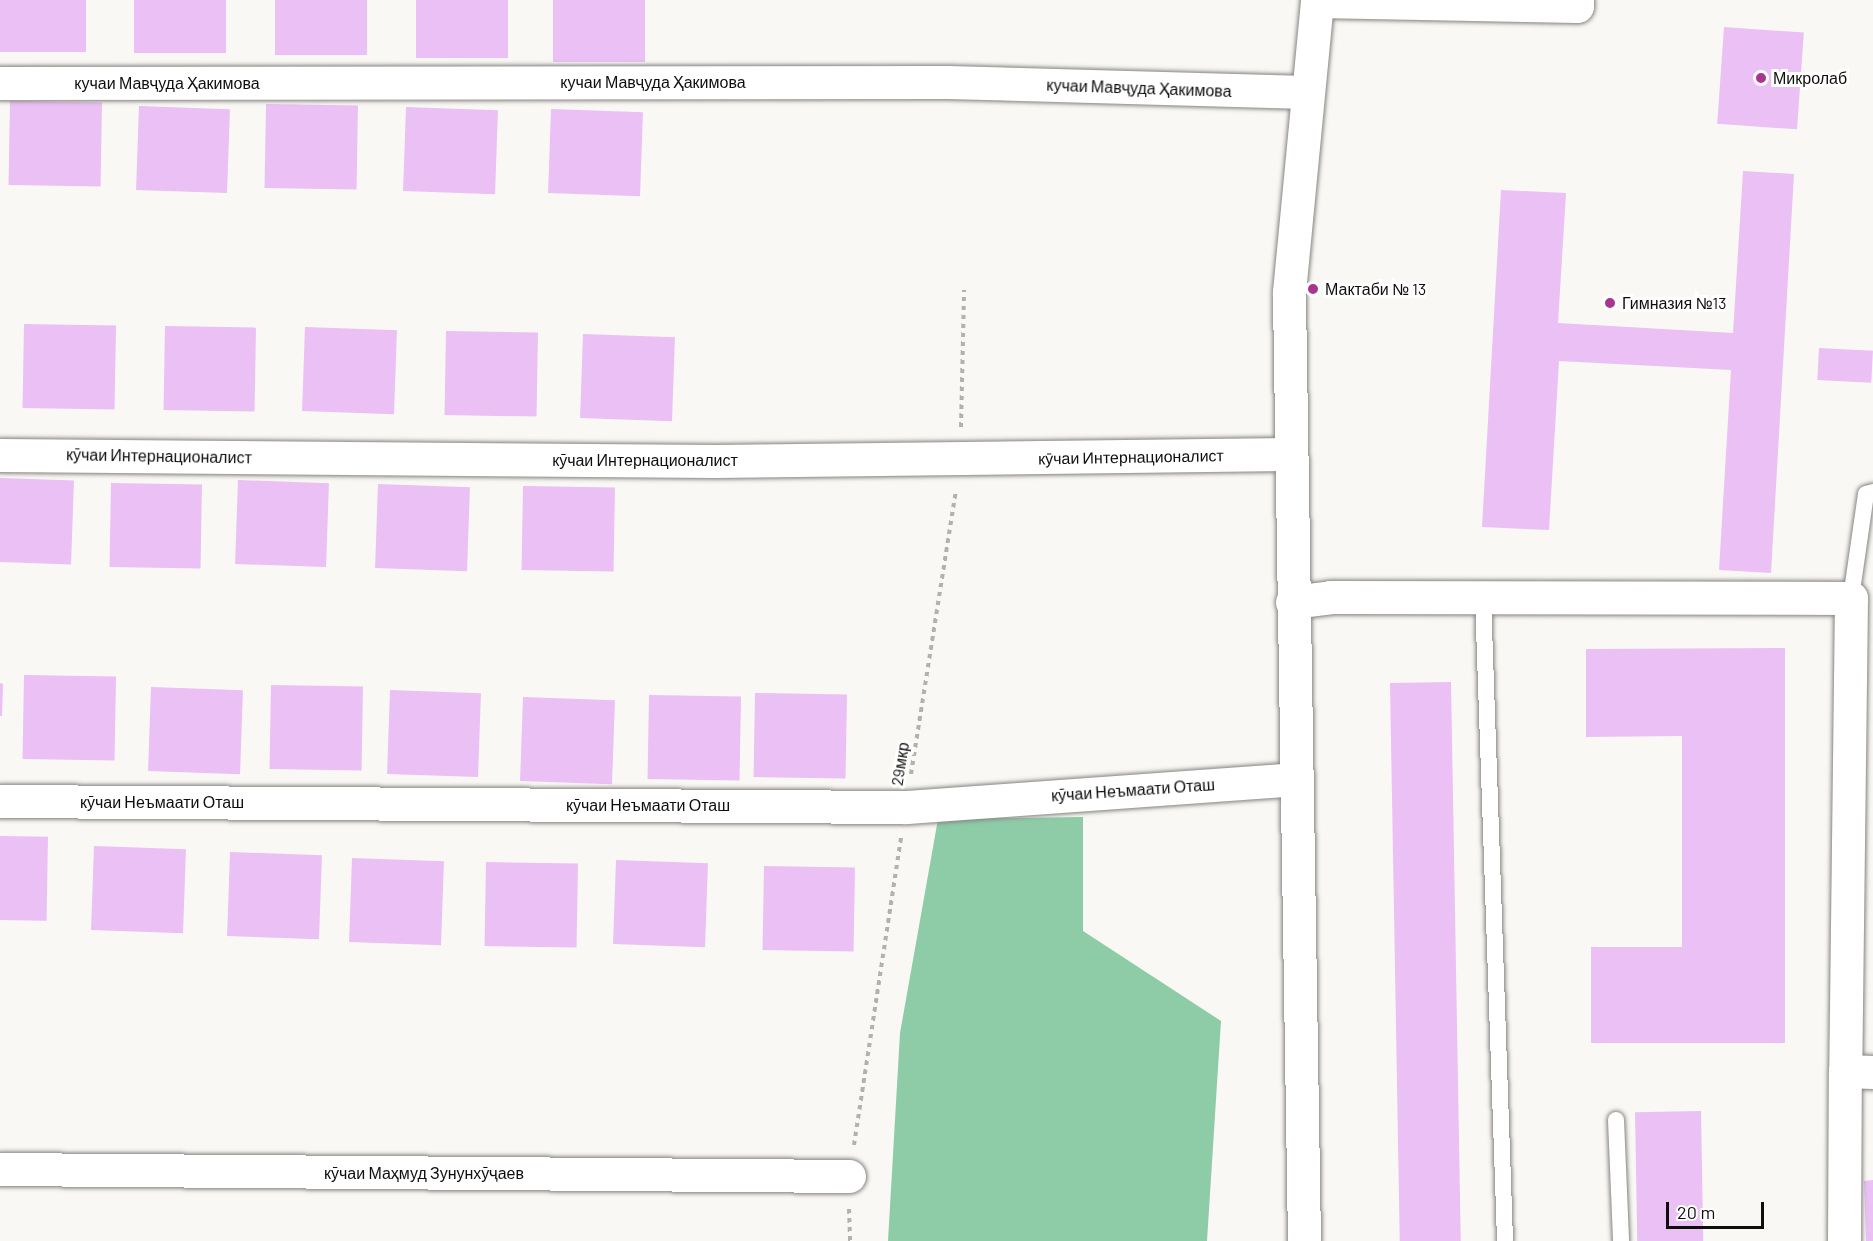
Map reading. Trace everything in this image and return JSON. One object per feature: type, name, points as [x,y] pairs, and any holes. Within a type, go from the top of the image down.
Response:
[{"type":"street","points":[[1304,1241],[1289,454],[1289,292],[1306,92],[1317,1],[1577,6],[1577,0]]},
{"type":"street","name":"кучаи Мавҷуда Ҳакимова","points":[[0,83],[947,82],[1306,92]]},
{"type":"street","name":"кӯчаи Интернационалист","points":[[0,455],[961,460],[1289,454]]},
{"type":"street","points":[[1292,602],[1330,597],[1851,598],[1859,1072],[1844,1241]]},
{"type":"street","name":"кӯчаи Неъмаати Оташ","points":[[0,801],[906,807],[1295,778]]},
{"type":"street","name":"кӯчаи Маҳмуд Зунунхӯҷаев","points":[[0,1169],[849,1176]]},
{"type":"lane","points":[[1851,598],[1866,494],[1873,492]]},
{"type":"lane","points":[[1483,597],[1505,1241]]},
{"type":"lane","points":[[1616,1120],[1621,1241]]},
{"type":"path","name":"29мкр","points":[[850,1241],[849,1176],[961,460],[964,290]]},
{"type":"green space","points":[[1083,817],[1083,931],[1221,1021],[1207,1241],[888,1241],[900,1033],[938,819]]},
{"type":"building","points":[[0,0],[86,0],[86,52],[0,52]]},
{"type":"building","points":[[134,0],[226,0],[226,53],[134,53]]},
{"type":"building","points":[[275,0],[367,0],[367,55],[275,55]]},
{"type":"building","points":[[416,0],[508,0],[508,58],[416,58]]},
{"type":"building","points":[[553,0],[645,0],[645,62],[553,62]]},
{"type":"building","name":"Микролаб","points":[[1724,27],[1804,33],[1797,129],[1717,124]]},
{"type":"building","points":[[10,101],[102,103],[101,187],[9,185]]},
{"type":"building","points":[[266,104],[358,106],[357,190],[265,188]]},
{"type":"building","points":[[139,106],[230,109],[227,193],[136,190]]},
{"type":"building","points":[[406,107],[498,110],[495,194],[403,191]]},
{"type":"building","points":[[551,109],[643,112],[640,196],[548,193]]},
{"type":"building","points":[[1743,171],[1794,174],[1771,573],[1719,570],[1731,370],[1559,361],[1549,530],[1482,527],[1501,190],[1566,193],[1558,323],[1733,333]]},
{"type":"building","points":[[24,324],[116,326],[115,410],[23,408]]},
{"type":"building","points":[[165,326],[256,328],[255,412],[164,410]]},
{"type":"building","points":[[305,327],[397,330],[394,414],[302,411]]},
{"type":"building","points":[[446,331],[538,333],[537,417],[445,415]]},
{"type":"building","points":[[583,334],[675,337],[672,421],[580,418]]},
{"type":"building","points":[[1819,348],[1873,351],[1871,383],[1817,380]]},
{"type":"building","points":[[0,478],[74,481],[71,565],[0,562]]},
{"type":"building","points":[[238,480],[329,483],[326,567],[235,564]]},
{"type":"building","points":[[111,483],[202,485],[201,569],[110,567]]},
{"type":"building","points":[[378,484],[470,487],[467,571],[375,568]]},
{"type":"building","points":[[523,486],[615,488],[614,572],[522,570]]},
{"type":"building","points":[[1785,648],[1785,1043],[1591,1043],[1591,947],[1682,947],[1682,736],[1586,737],[1586,649]]},
{"type":"building","points":[[24,675],[116,677],[115,761],[23,759]]},
{"type":"building","points":[[1451,682],[1461,1241],[1400,1241],[1390,683]]},
{"type":"building","points":[[0,683],[3,684],[2,716],[0,716]]},
{"type":"building","points":[[271,685],[363,687],[362,771],[270,769]]},
{"type":"building","points":[[151,687],[243,690],[240,774],[148,771]]},
{"type":"building","points":[[390,690],[481,693],[478,777],[387,774]]},
{"type":"building","points":[[755,693],[847,695],[846,779],[754,777]]},
{"type":"building","points":[[649,695],[741,697],[740,781],[648,779]]},
{"type":"building","points":[[523,697],[615,700],[612,784],[520,781]]},
{"type":"building","points":[[0,836],[48,837],[47,921],[0,920]]},
{"type":"building","points":[[94,846],[186,849],[183,933],[91,930]]},
{"type":"building","points":[[230,852],[322,855],[319,939],[227,936]]},
{"type":"building","points":[[352,858],[444,861],[441,945],[349,942]]},
{"type":"building","points":[[616,860],[708,863],[705,947],[613,944]]},
{"type":"building","points":[[486,862],[578,864],[577,948],[485,946]]},
{"type":"building","points":[[764,866],[855,868],[854,952],[763,950]]},
{"type":"building","points":[[1701,1111],[1703,1241],[1637,1241],[1635,1112]]},
{"type":"building","points":[[1873,1180],[1873,1241],[1866,1241],[1864,1181]]},
{"type":"place","name":"Микролаб","points":[[1761,78]]},
{"type":"place","name":"Мактаби № 13","points":[[1313,289]]},
{"type":"place","name":"Гимназия №13","points":[[1610,303]]}]
